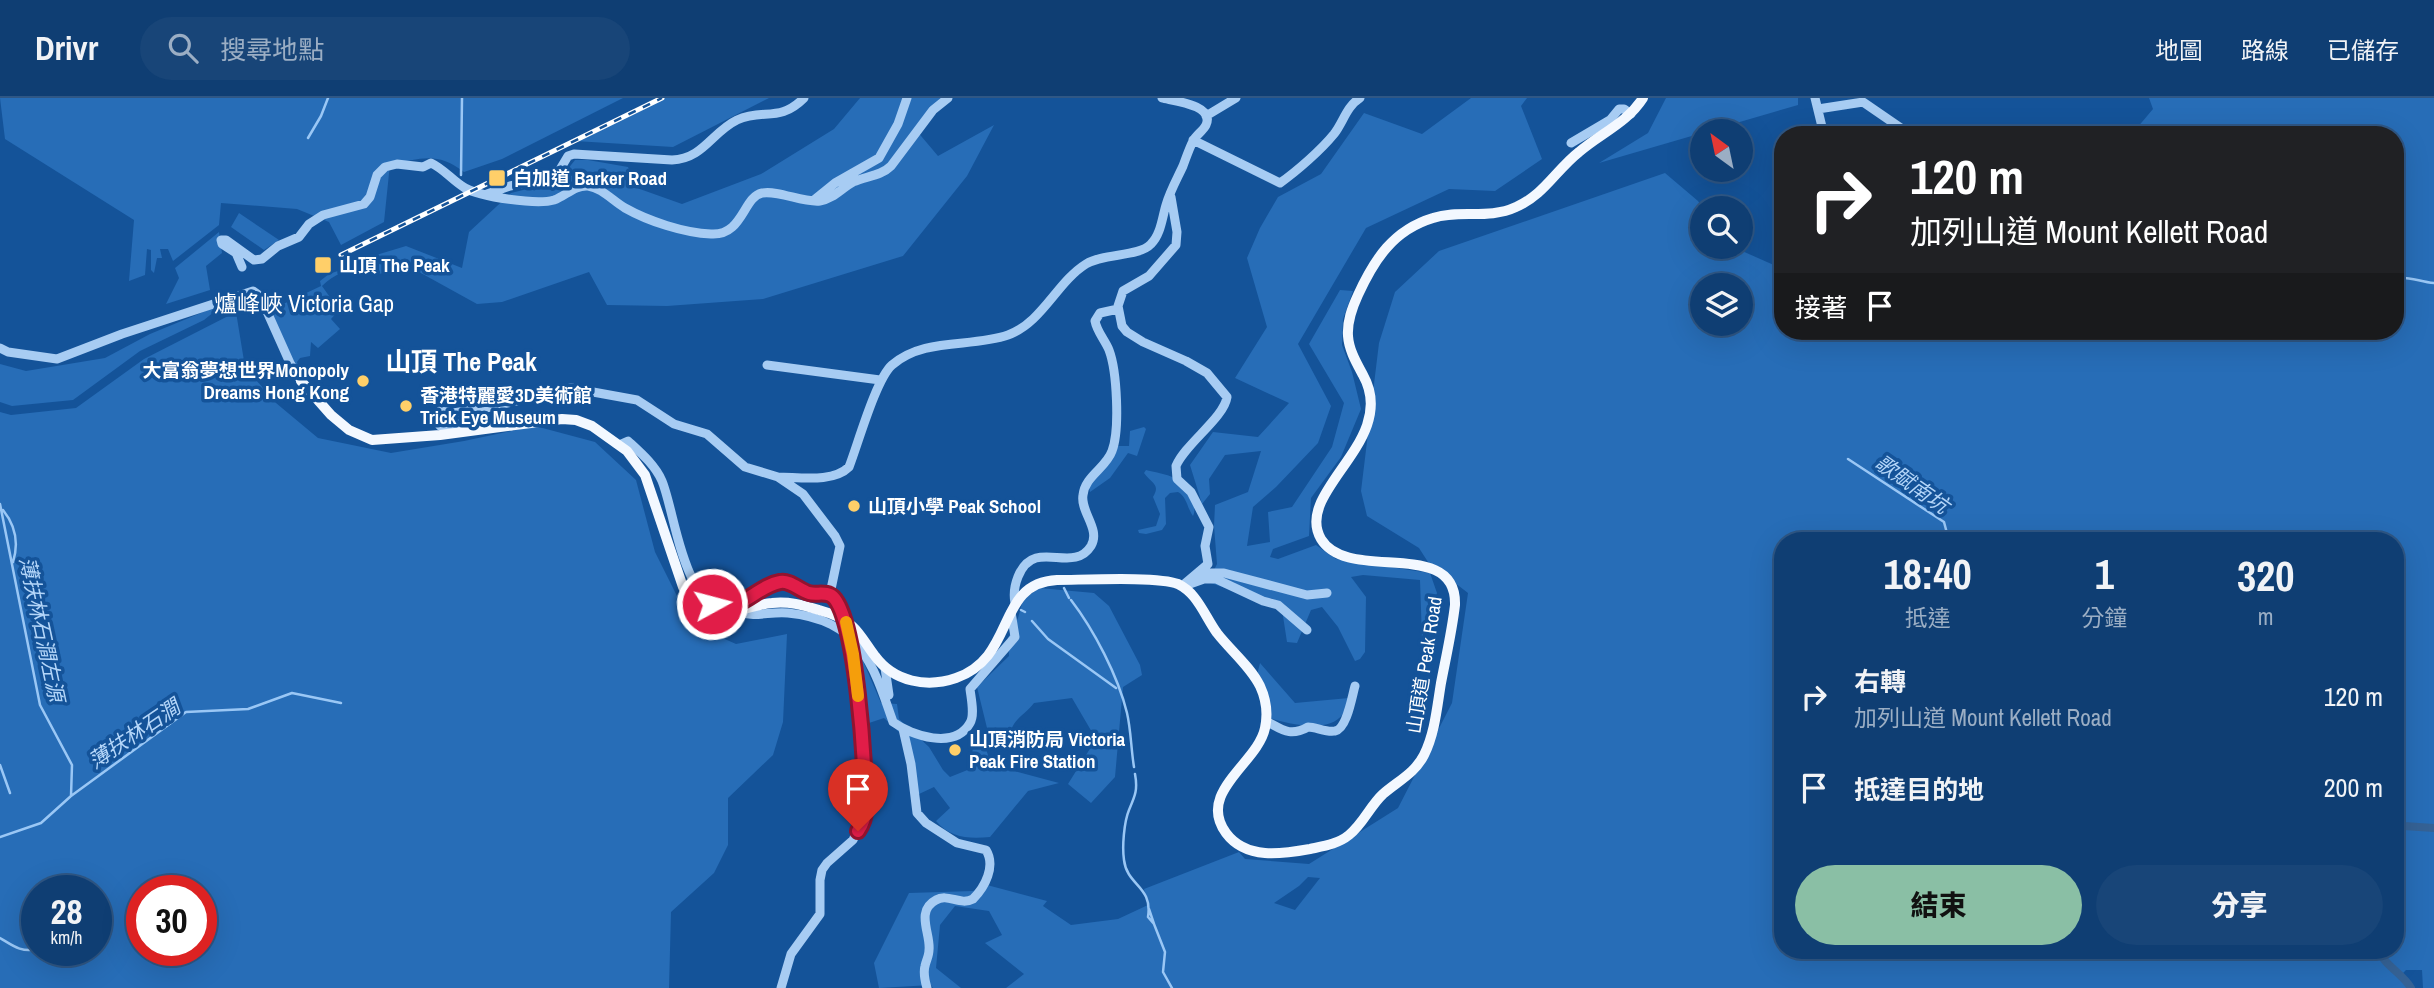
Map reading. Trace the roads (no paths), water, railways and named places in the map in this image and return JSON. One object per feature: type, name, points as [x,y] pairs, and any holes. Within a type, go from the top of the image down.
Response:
[{"type":"main road","name":"山頂道 Peak Road","points":[[1266,721],[1260,743],[1225,786],[1219,802],[1221,822],[1227,834],[1236,843],[1256,851],[1290,852],[1331,844],[1345,838],[1380,797],[1410,774],[1422,759],[1432,734],[1454,611],[1452,586],[1443,575],[1430,568],[1338,554],[1324,542],[1318,530],[1317,519],[1321,502],[1362,439],[1370,416],[1368,387],[1354,360],[1348,340],[1351,310],[1376,260],[1388,244],[1403,233],[1436,217],[1457,214],[1488,215],[1517,207],[1547,187],[1575,155],[1631,114],[1643,98]]},
{"type":"main road","points":[[301,381],[331,415],[349,430],[372,440],[440,435],[562,419],[576,420],[592,426],[620,445],[637,461],[650,485],[681,581],[688,597],[699,607],[710,613],[723,614],[762,604],[786,602],[824,611],[850,624],[885,668],[901,677],[922,683],[942,682],[973,670],[990,654],[1013,607],[1031,587],[1050,580],[1172,582],[1182,586],[1196,599],[1211,625],[1257,681],[1265,699],[1266,721]]},
{"type":"street","points":[[482,196],[510,186],[547,179],[556,173],[568,156],[574,154],[686,158],[701,151],[733,122],[754,115],[783,113],[804,98]]},
{"type":"street","points":[[814,200],[835,183],[879,158],[898,124],[907,98]]},
{"type":"street","points":[[242,267],[237,254],[222,244],[222,239],[254,260],[262,260],[278,246],[299,237],[323,215],[365,203],[376,178],[385,167],[399,164],[423,167],[431,163],[451,179],[482,196],[554,200],[579,187],[590,186],[624,208],[650,219],[678,228],[712,234],[723,233],[741,220],[752,199],[762,193],[814,200],[827,199],[854,182],[889,169],[933,110],[948,98]]},
{"type":"street","points":[[778,477],[842,474],[849,467],[880,380],[890,366],[901,358],[925,348],[1013,333],[1026,324],[1086,264],[1111,255],[1147,248],[1158,234],[1171,190],[1193,139],[1206,125],[1206,116],[1198,107],[1162,98]]},
{"type":"street","points":[[1206,116],[1236,98]]},
{"type":"street","points":[[1193,139],[1280,183],[1328,140],[1341,124],[1348,108],[1360,98]]},
{"type":"street","points":[[1815,98],[1822,126]]},
{"type":"street","points":[[1818,109],[1863,102],[1898,126]]},
{"type":"street","points":[[1571,143],[1610,120],[1619,109],[1631,114]]},
{"type":"street","points":[[1171,190],[1177,243],[1153,273],[1121,292],[1118,309],[1126,332],[1207,373],[1227,397],[1226,407],[1178,461],[1175,469],[1177,479],[1191,492],[1197,508],[1209,524],[1205,546],[1208,562],[1182,586]]},
{"type":"street","points":[[0,348],[8,352],[57,359],[253,291],[260,296],[301,381]]},
{"type":"street","points":[[781,988],[791,954],[820,914],[822,870],[853,839],[864,816],[853,654],[848,631],[844,614],[840,604],[830,594],[810,593],[785,581],[779,582],[738,609],[746,614],[776,612],[801,615],[848,631],[875,672],[893,722],[903,729],[932,738],[957,734],[969,725],[972,720],[970,689],[1015,638],[1013,607],[1016,583],[1030,561],[1037,558],[1074,557],[1086,552],[1093,543],[1094,532],[1084,508],[1083,496],[1086,484],[1112,451],[1117,391],[1111,355],[1095,321],[1100,313],[1118,309]]},
{"type":"street","points":[[767,365],[880,380]]},
{"type":"street","points":[[512,426],[498,420],[444,426],[437,425],[435,415],[440,411],[447,413],[486,408],[571,388],[623,396],[640,402],[674,424],[706,434],[740,464],[778,477],[803,494],[835,536],[839,546],[830,594]]},
{"type":"street","points":[[1199,573],[1223,573],[1307,595],[1327,593]]},
{"type":"street","points":[[1182,586],[1205,579],[1216,579],[1263,601],[1278,605],[1307,630]]},
{"type":"street","points":[[885,668],[890,715]]},
{"type":"street","points":[[1266,721],[1297,733],[1308,727],[1332,732],[1339,730],[1344,725],[1354,686]]},
{"type":"street","points":[[903,729],[911,764],[917,813],[930,826],[957,843],[986,850],[991,860],[986,878],[975,898],[963,902],[941,898],[934,901],[927,910],[925,925],[929,949],[924,968],[927,988]]},
{"type":"waterway","points":[[308,138],[328,98]]},
{"type":"waterway","points":[[461,175],[462,98]]},
{"type":"waterway","points":[[2404,278],[2434,283]]},
{"type":"waterway","name":"歌賦南坑","points":[[1848,459],[1944,522],[1947,532]]},
{"type":"waterway","name":"薄扶林石澗左源","points":[[0,504],[40,705],[72,765],[71,796]]},
{"type":"waterway","points":[[3,510],[15,534],[13,562]]},
{"type":"waterway","points":[[1064,588],[1069,598]]},
{"type":"waterway","points":[[1071,600],[1096,639],[1118,684],[1128,719],[1134,767]]},
{"type":"waterway","points":[[1021,610],[1025,612]]},
{"type":"waterway","points":[[1032,621],[1048,639],[1116,688]]},
{"type":"waterway","name":"薄扶林石澗","points":[[0,837],[41,823],[71,796],[186,712],[248,709],[292,693],[341,703]]},
{"type":"waterway","points":[[0,765],[10,793]]},
{"type":"waterway","points":[[1135,774],[1135,793],[1125,828],[1124,860],[1130,876],[1147,899],[1148,917],[1154,924],[1165,952],[1163,972],[1172,988]]},
{"type":"waterway","points":[[2404,826],[2434,828]]},
{"type":"waterway","points":[[1149,909],[1154,924]]},
{"type":"waterway","points":[[0,938],[21,949]]},
{"type":"waterway","points":[[2384,959],[2411,988]]},
{"type":"railway","points":[[341,255],[662,98]]},
{"type":"place","name":"白加道 Barker Road","points":[[497,178]]},
{"type":"place","name":"山頂 The Peak","points":[[323,265]]},
{"type":"place","name":"大富翁夢想世界Monopoly Dreams Hong Kong","points":[[363,381]]},
{"type":"place","name":"香港特麗愛3D美術館 Trick Eye Museum","points":[[406,406]]},
{"type":"place","name":"山頂小學 Peak School","points":[[854,506]]},
{"type":"place","name":"山頂消防局 Victoria Peak Fire Station","points":[[955,750]]},
{"type":"district","name":"爐峰峽 Victoria Gap","points":[[304,303]]},
{"type":"district","name":"山頂 The Peak","points":[[461,361]]}]
